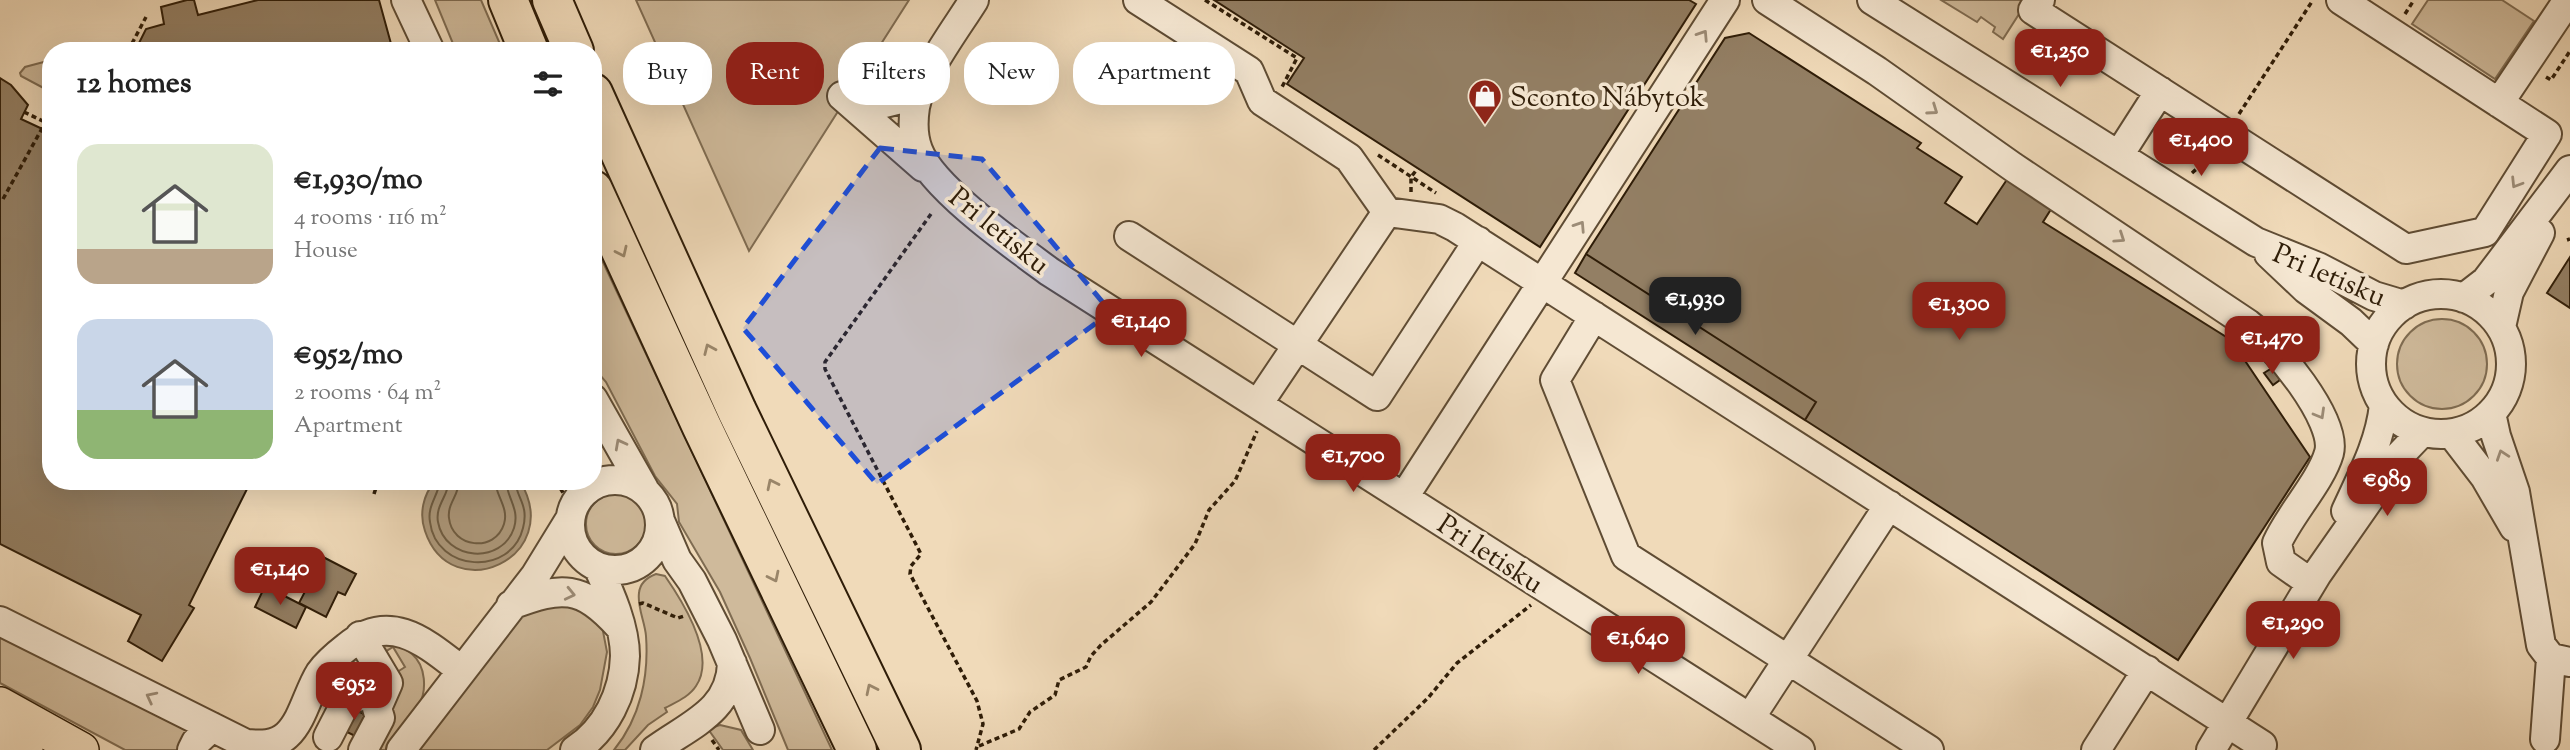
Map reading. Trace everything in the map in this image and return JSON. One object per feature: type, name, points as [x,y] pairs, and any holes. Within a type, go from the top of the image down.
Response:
[{"type":"highway","points":[[508,0],[525,42]]},
{"type":"highway","points":[[552,0],[570,42]]},
{"type":"highway","points":[[602,113],[737,411],[901,750]]},
{"type":"highway","points":[[602,210],[702,427],[857,750]]},
{"type":"main road","points":[[0,705],[81,750]]},
{"type":"main road","points":[[0,736],[25,750]]},
{"type":"street","points":[[406,0],[426,42]]},
{"type":"street","points":[[420,0],[438,42]]},
{"type":"street","name":"Pri letisku","points":[[950,42],[974,0]]},
{"type":"street","points":[[1138,0],[1249,71],[1262,101],[1349,158],[1399,207],[1439,219],[1478,242],[2262,745]]},
{"type":"street","points":[[1404,498],[1725,0]]},
{"type":"street","points":[[1767,0],[1877,71],[2014,167],[2248,324],[2277,350],[2317,408],[2331,440],[2326,461],[2277,543],[2281,562],[2314,579]]},
{"type":"street","name":"Pri letisku","points":[[1872,0],[2256,242],[2318,267],[2385,300],[2404,305]]},
{"type":"street","points":[[2036,5],[2160,91],[2406,249],[2485,232],[2547,134],[2341,0]]},
{"type":"street","points":[[2499,103],[2568,0]]},
{"type":"street","points":[[2119,155],[2160,91]]},
{"type":"street","points":[[852,105],[949,190]]},
{"type":"street","points":[[855,105],[861,109],[877,105]]},
{"type":"street","name":"Pri letisku","points":[[915,105],[914,122],[918,150],[926,165],[949,190],[991,227],[1050,272],[1800,750]]},
{"type":"street","points":[[2464,298],[2486,281],[2570,170]]},
{"type":"street","points":[[2501,327],[2509,292],[2570,178]]},
{"type":"street","points":[[1263,407],[1297,345],[1399,207]]},
{"type":"street","points":[[1129,236],[1377,396],[1478,242]]},
{"type":"street","name":"Pri letisku","points":[[2256,242],[2306,289],[2351,322],[2374,344]]},
{"type":"street","points":[[2427,295],[2464,298],[2485,309],[2501,327],[2510,348],[2511,372],[2505,394],[2491,413],[2473,427],[2452,434],[2422,432],[2401,422],[2384,405],[2372,375],[2374,344],[2385,322],[2404,305],[2427,295]]},
{"type":"street","points":[[1594,316],[1555,380],[1626,556],[1929,750]]},
{"type":"street","points":[[2314,579],[2374,448],[2382,426],[2384,405]]},
{"type":"street","points":[[2491,413],[2498,444],[2515,492],[2538,636],[2544,652],[2561,660],[2545,739]]},
{"type":"street","points":[[602,416],[656,505],[677,561],[692,581],[732,663],[760,730],[735,717],[700,719]]},
{"type":"street","points":[[2211,750],[2314,579],[2400,455],[2422,432]]},
{"type":"street","points":[[2452,434],[2485,477],[2524,545]]},
{"type":"street","points":[[602,482],[611,479],[628,481],[644,489]]},
{"type":"street","points":[[575,750],[586,743],[608,718],[620,689],[625,656],[620,627],[609,592],[594,564],[574,544],[577,497]]},
{"type":"street","points":[[401,750],[535,576],[577,497]]},
{"type":"street","points":[[1750,718],[1889,505]]},
{"type":"street","points":[[620,627],[626,582],[659,538],[661,523]]},
{"type":"street","points":[[535,576],[553,565],[571,560],[616,570],[640,562],[677,561]]},
{"type":"street","points":[[511,605],[544,593],[566,591],[603,609],[620,627]]},
{"type":"street","points":[[0,621],[246,744],[266,745],[304,735],[347,700],[361,696],[377,665]]},
{"type":"street","points":[[304,735],[320,672],[360,636],[384,630],[398,630],[427,644],[461,670]]},
{"type":"street","points":[[360,636],[388,684],[377,708],[380,718],[363,750]]},
{"type":"street","points":[[655,750],[712,712],[721,701],[732,674],[732,663]]},
{"type":"street","points":[[2096,750],[2147,670]]},
{"type":"street","points":[[192,750],[196,742],[212,727]]},
{"type":"street","points":[[304,735],[354,750]]},
{"type":"path","points":[[1205,0],[1297,58],[1281,89]]},
{"type":"path","points":[[2192,173],[2212,155],[2313,0]]},
{"type":"path","points":[[133,42],[146,17]]},
{"type":"path","points":[[2526,63],[2551,80],[2570,51]]},
{"type":"path","points":[[24,112],[42,121]]},
{"type":"path","points":[[3,199],[42,128]]},
{"type":"path","points":[[1368,148],[1446,199]]},
{"type":"path","points":[[1399,207],[1411,177],[1418,168]]},
{"type":"path","points":[[931,214],[825,362],[825,369],[921,554],[911,566],[910,574],[977,701],[983,724],[977,748]]},
{"type":"path","points":[[977,748],[1019,729],[1030,712],[1055,695],[1059,680],[1086,667],[1101,645],[1151,603],[1195,544],[1209,510],[1236,481],[1263,407]]},
{"type":"path","points":[[374,494],[376,490]]},
{"type":"path","points":[[1374,750],[1428,698],[1457,663],[1528,607],[1553,593]]},
{"type":"path","points":[[637,604],[643,603],[678,618],[690,614]]},
{"type":"highlighted area","points":[[880,148],[982,159],[1111,312],[877,484],[743,328]]},
{"type":"shaded area","points":[[435,0],[481,0],[499,42],[452,42]]},
{"type":"shaded area","points":[[636,0],[909,0],[882,42],[838,42],[838,105],[842,105],[749,251],[683,105],[712,105],[712,42],[655,42]]},
{"type":"shaded area","points":[[1941,0],[2028,0],[2003,39],[1993,32],[1995,27],[1981,17],[1977,22]]},
{"type":"shaded area","points":[[2428,0],[2502,0],[2534,21],[2495,79],[2412,24]]},
{"type":"shaded area","points":[[42,62],[42,87],[21,76],[20,73],[25,67]]},
{"type":"shaded area","points":[[602,260],[832,750],[788,750],[720,592],[679,522],[677,504],[655,476],[602,377]]},
{"type":"shaded area","points":[[2442,319],[2459,322],[2474,332],[2484,347],[2487,364],[2484,381],[2474,396],[2459,406],[2442,409],[2425,406],[2410,396],[2400,381],[2397,364],[2400,347],[2410,332],[2425,322]]},
{"type":"shaded area","points":[[610,494],[622,494],[641,507],[646,524],[644,536],[633,549],[622,554],[610,554],[591,541],[586,530],[586,518],[599,499]]},
{"type":"shaded area","points":[[656,574],[665,576],[695,629],[703,659],[701,673],[690,693],[665,708],[667,712],[648,725],[625,750],[614,750],[630,724],[641,696],[647,651],[639,593],[645,581]]},
{"type":"shaded area","points":[[572,602],[602,626],[607,652],[600,690],[593,707],[580,725],[547,750],[418,750],[523,613]]},
{"type":"shaded area","points":[[0,628],[200,727],[185,750],[125,750],[0,683]]},
{"type":"shaded area","points":[[381,644],[398,646],[409,651],[417,659],[424,678],[419,705],[385,750],[378,750],[394,719],[391,717],[391,676],[405,667],[393,647],[380,655]]},
{"type":"shaded area","points":[[720,725],[741,730],[753,750],[723,750],[708,729]]},
{"type":"water","points":[[429,490],[523,490],[530,508],[528,532],[517,551],[500,564],[479,570],[457,567],[438,554],[425,531],[422,511]]},
{"type":"building","points":[[194,0],[198,15],[258,0],[379,0],[391,42],[140,42],[146,29],[164,24],[161,7]]},
{"type":"building","name":"Sconto Nábytok","points":[[1214,0],[1689,0],[1696,4],[1540,247],[1287,84],[1304,58]]},
{"type":"building","points":[[1749,33],[1921,143],[1917,148],[1962,177],[1945,203],[1977,224],[2008,178],[2053,206],[2043,222],[2231,340],[2310,457],[2178,660],[1805,420],[1816,402],[1586,254],[1725,38]]},
{"type":"building","points":[[0,78],[11,85],[28,105],[21,119],[42,129],[42,490],[246,490],[189,605],[194,608],[162,661],[128,641],[141,615],[0,544]]},
{"type":"building","points":[[1586,254],[1816,402],[1805,420],[1575,273]]},
{"type":"building","points":[[2570,257],[2570,308],[2547,293]]},
{"type":"building","points":[[2272,368],[2280,380],[2273,385],[2264,373]]},
{"type":"building","points":[[323,557],[356,574],[345,595],[338,592],[326,617],[299,603]]},
{"type":"building","points":[[265,586],[306,607],[296,628],[255,607]]},
{"type":"building","points":[[334,699],[386,725],[375,746],[323,720]]},
{"type":"place","name":"Sconto Nábytok","points":[[1485,126]]}]
